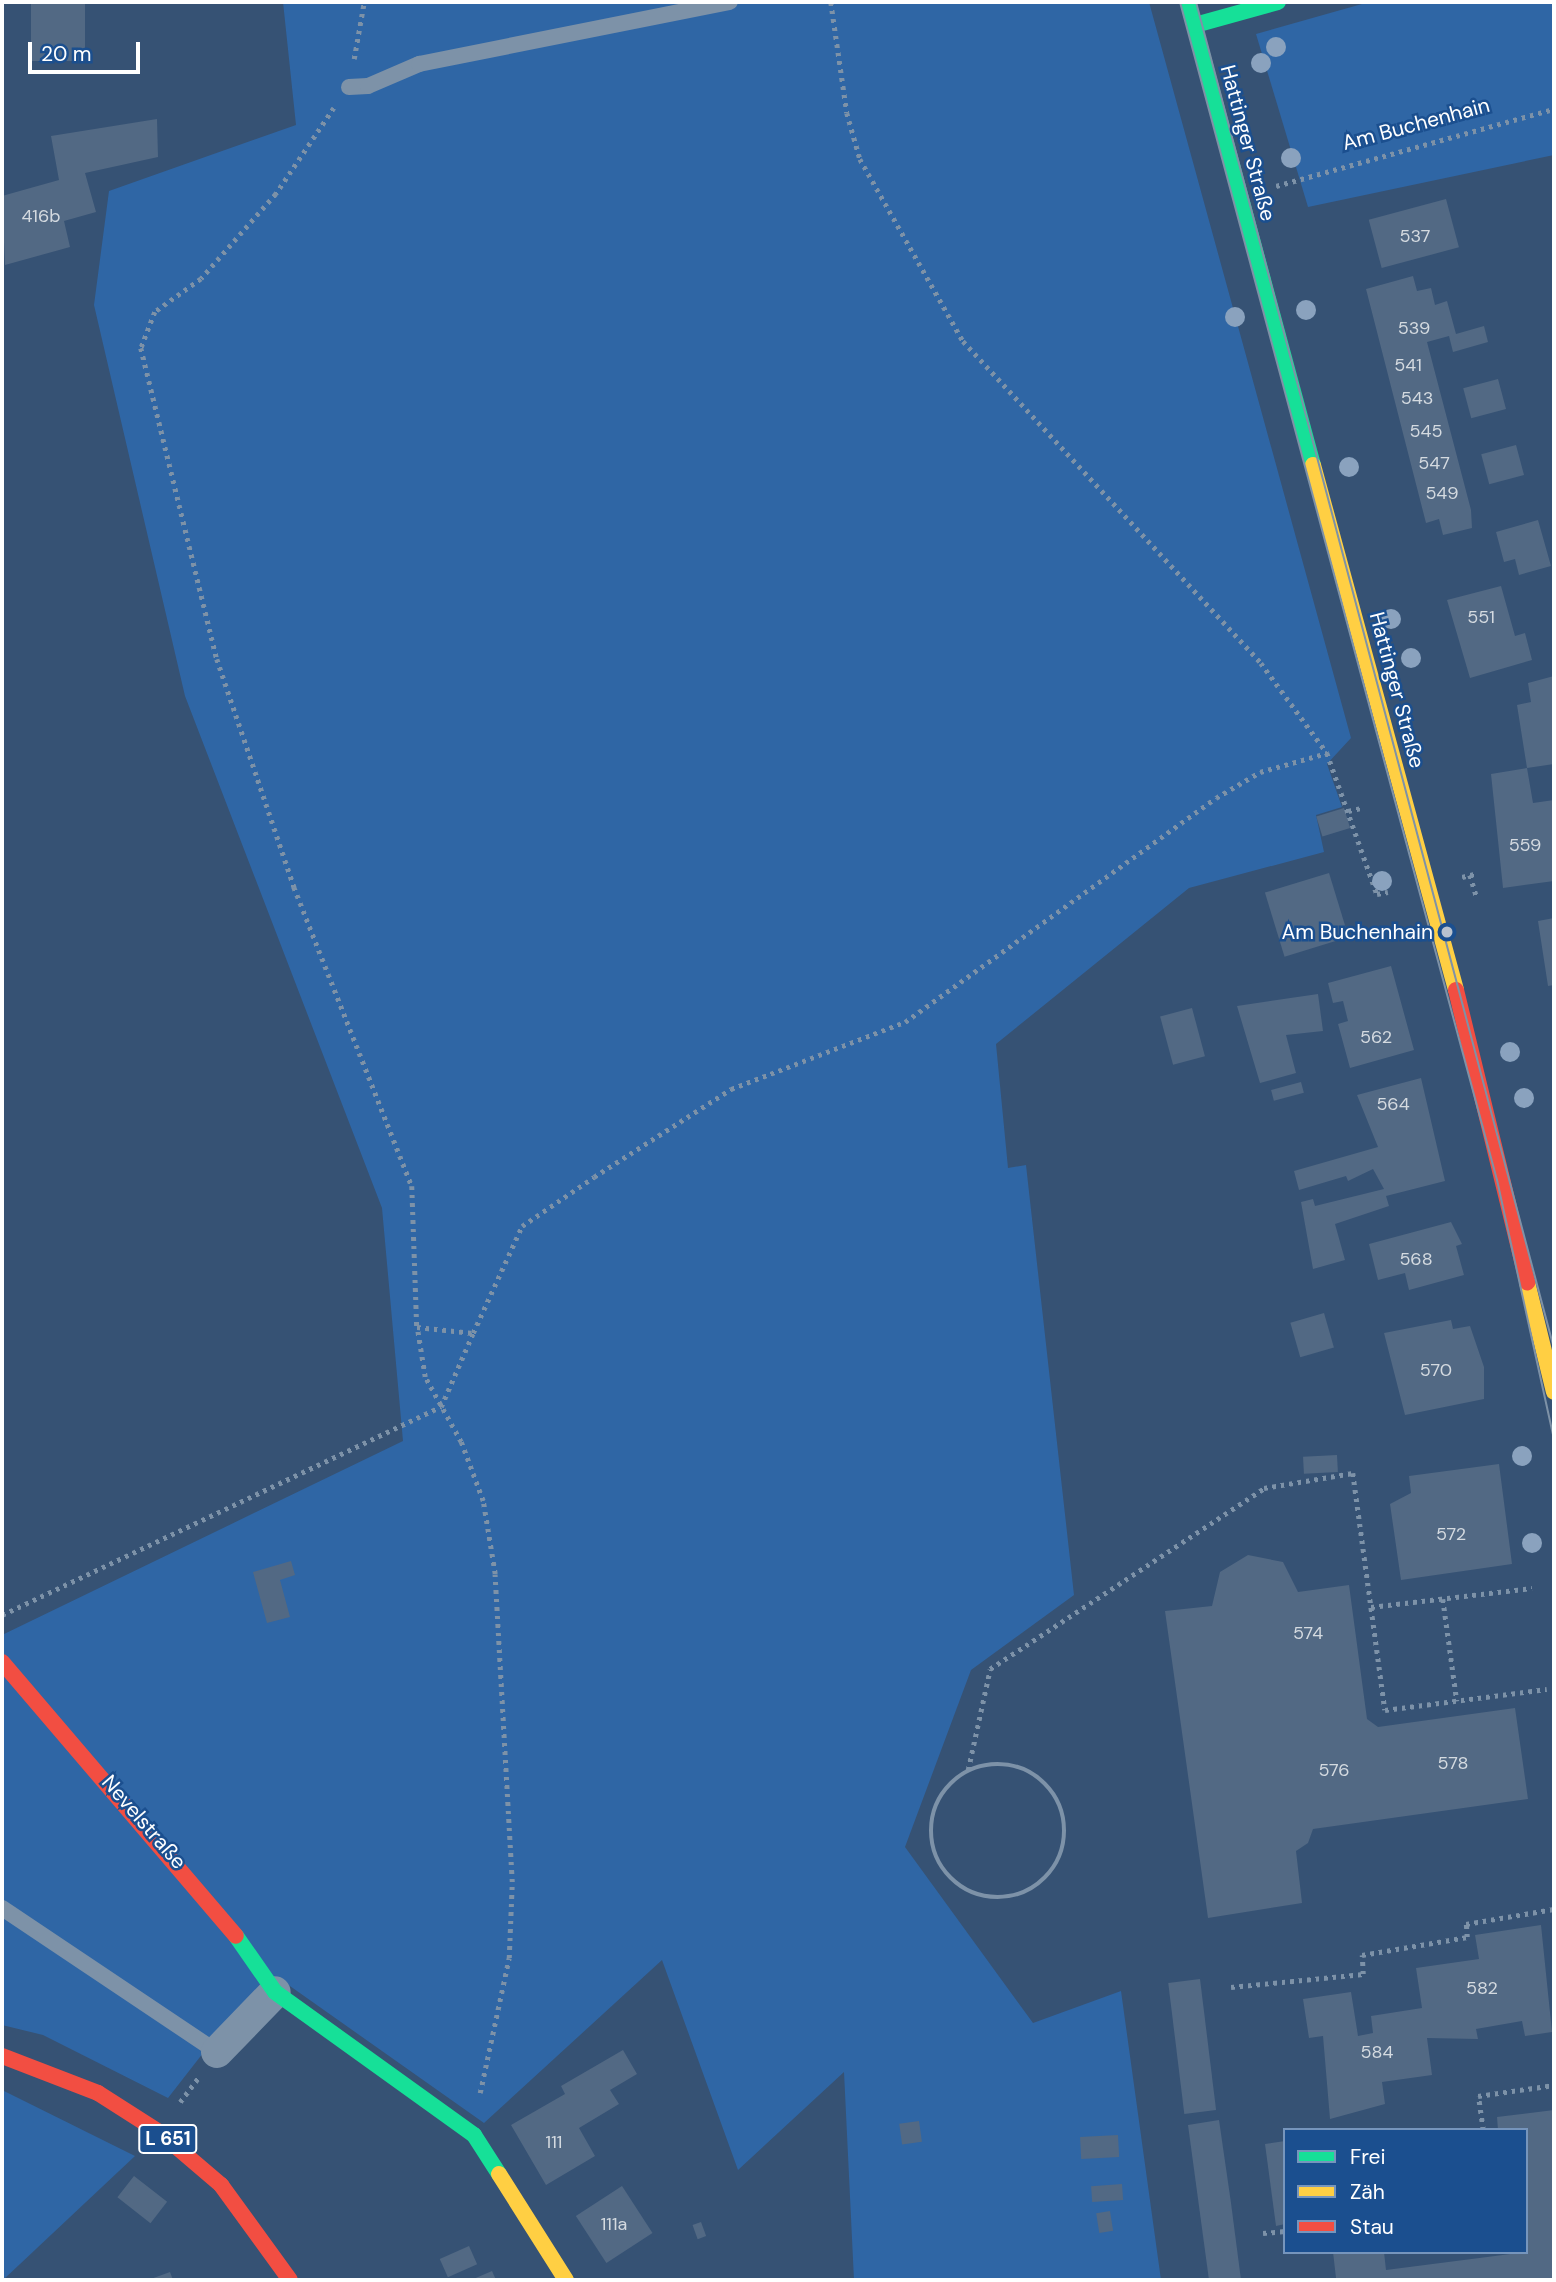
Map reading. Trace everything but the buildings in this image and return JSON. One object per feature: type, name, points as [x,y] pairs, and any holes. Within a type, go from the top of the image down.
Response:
[{"type":"main road","name":"Hattinger Straße","points":[[1188,2],[1467,1032],[1553,1382]]},
{"type":"main road","points":[[1195,24],[1278,2]]},
{"type":"main road","name":"Nevelstraße","points":[[2,1662],[210,1899],[275,1992],[313,2026],[474,2136],[566,2280]]},
{"type":"main road","name":"L 651","points":[[2,2056],[98,2093],[159,2132],[221,2185],[290,2280]]},
{"type":"street","points":[[217,2052],[275,1992]]},
{"type":"lane","points":[[349,87],[368,86],[419,64],[730,2]]},
{"type":"lane","points":[[2,1908],[217,2052]]},
{"type":"path","points":[[364,2],[349,87],[276,194],[201,279],[155,312],[141,348],[217,659],[294,887],[412,1186],[417,1327],[425,1377],[483,1501],[495,1574],[512,1882],[509,1958],[484,2058],[474,2136]]},
{"type":"path","points":[[831,2],[847,113],[860,159],[962,341],[1005,394],[1210,602],[1327,754],[1377,894]]},
{"type":"path","name":"Am Buchenhain","points":[[1289,182],[1554,108]]},
{"type":"path","points":[[2,1615],[441,1407],[522,1226],[731,1090],[905,1022],[1216,798],[1260,772],[1327,754]]},
{"type":"path","points":[[1348,811],[1362,808]]},
{"type":"path","points":[[1477,898],[1470,875],[1478,873]]},
{"type":"path","points":[[1371,877],[1380,874]]},
{"type":"path","points":[[417,1327],[473,1333]]},
{"type":"path","points":[[968,1770],[997,1762],[1027,1768],[1051,1787],[1064,1814],[1065,1844],[1052,1872],[1029,1892],[999,1899],[969,1893],[945,1874],[932,1847],[931,1817],[944,1789],[968,1770],[990,1669],[1264,1488],[1353,1473],[1385,1710],[1547,1689]]},
{"type":"path","points":[[1371,1607],[1532,1588]]},
{"type":"path","points":[[1443,1599],[1457,1701]]},
{"type":"path","points":[[1231,1987],[1363,1974],[1363,1955],[1467,1937],[1466,1924],[1554,1909]]},
{"type":"path","points":[[159,2132],[217,2052]]},
{"type":"path","points":[[1483,2128],[1478,2096],[1554,2084]]},
{"type":"path","points":[[1263,2233],[1283,2231]]},
{"type":"shaded area","points":[[283,2],[1149,2],[1351,738],[1327,764],[1342,807],[1316,815],[1324,852],[1189,888],[996,1044],[1008,1168],[1026,1165],[1074,1595],[971,1670],[905,1847],[1033,2023],[1121,1991],[1161,2280],[854,2280],[844,2072],[738,2170],[662,1960],[484,2123],[280,1979],[214,2039],[168,2098],[43,2035],[2,2025],[2,1635],[403,1441],[382,1208],[185,696],[94,305],[109,191],[296,125]]},
{"type":"shaded area","points":[[1369,2],[1554,2],[1554,155],[1308,207],[1256,34]]},
{"type":"shaded area","points":[[2,2090],[135,2156],[3,2280],[2,2280]]},
{"type":"tram line","points":[[1180,2],[1497,1180],[1554,1439]]},
{"type":"tram line","points":[[1196,2],[1554,1348]]},
{"type":"traffic: fast","points":[[1188,2],[1313,465]]},
{"type":"traffic: fast","points":[[1195,25],[1278,2]]},
{"type":"traffic: fast","points":[[236,1936],[275,1992],[474,2135],[499,2174]]},
{"type":"traffic: slow","points":[[1313,465],[1456,990]]},
{"type":"traffic: slow","points":[[1527,1282],[1554,1392]]},
{"type":"traffic: slow","points":[[499,2174],[566,2280]]},
{"type":"traffic: jam","points":[[1456,990],[1527,1282]]},
{"type":"traffic: jam","points":[[2,1662],[236,1936]]},
{"type":"traffic: jam","points":[[2,2056],[98,2093],[159,2132],[221,2185],[290,2280]]},
{"type":"place","name":"Am Buchenhain","points":[[1447,932]]}]
